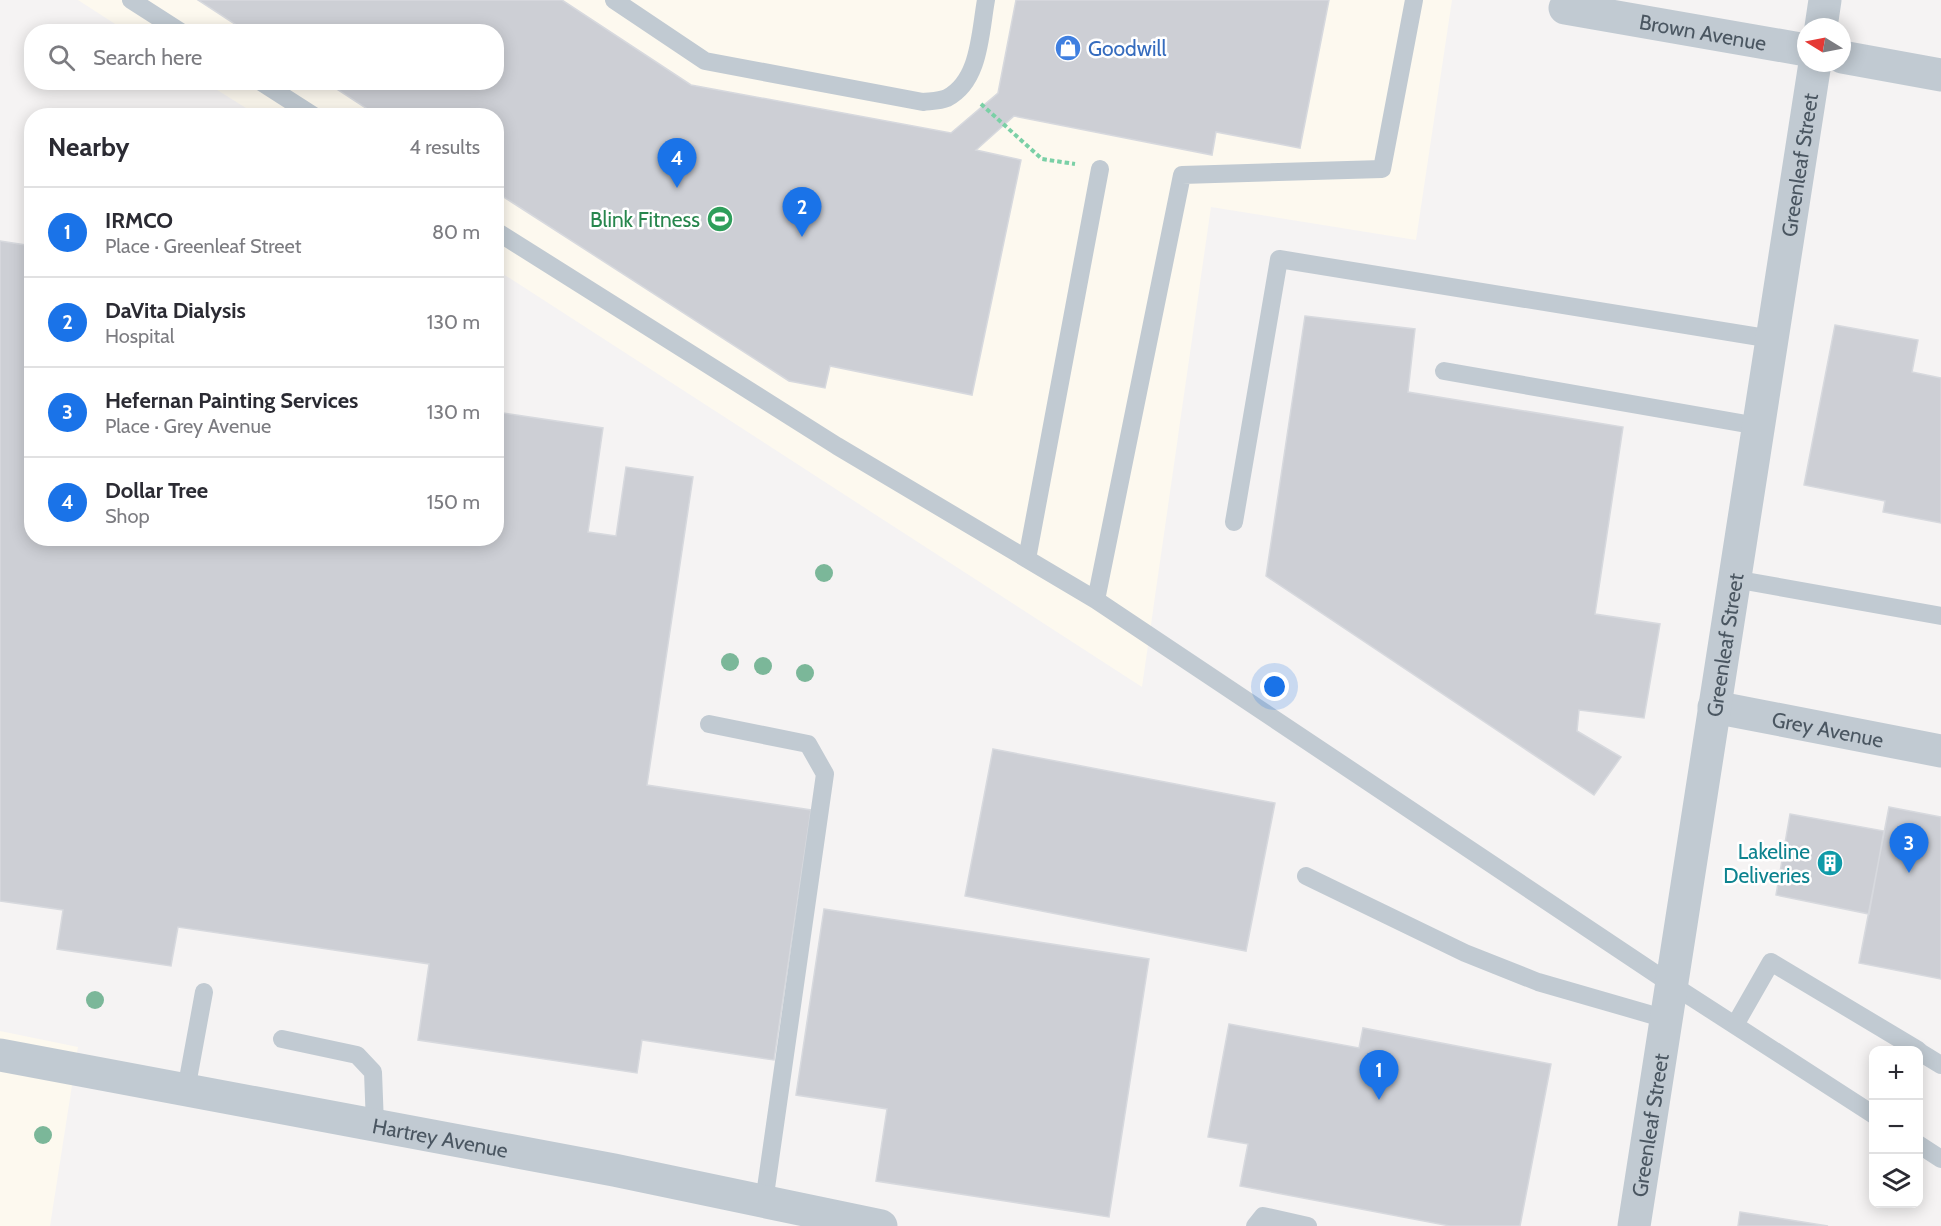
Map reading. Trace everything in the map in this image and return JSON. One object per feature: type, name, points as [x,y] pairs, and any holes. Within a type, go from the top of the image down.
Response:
[{"type":"street","points":[[1822,18],[1825,0]]},
{"type":"street","name":"Brown Avenue","points":[[1564,8],[1797,48]]},
{"type":"street","points":[[1851,59],[1941,75]]},
{"type":"street","name":"Greenleaf Street","points":[[1634,1226],[1814,72]]},
{"type":"street","name":"Grey Avenue","points":[[1714,707],[1941,751]]},
{"type":"street","name":"Hartrey Avenue","points":[[0,1055],[375,1125],[881,1226]]},
{"type":"lane","points":[[131,0],[168,24]]},
{"type":"lane","points":[[614,0],[705,61],[923,102],[945,99],[962,88],[972,69],[986,0]]},
{"type":"lane","points":[[1096,600],[1182,175],[1382,169],[1414,0]]},
{"type":"lane","points":[[273,90],[302,108]]},
{"type":"lane","points":[[1027,559],[1100,169]]},
{"type":"lane","points":[[504,236],[837,446],[1096,600],[1671,984],[1869,1112]]},
{"type":"lane","points":[[1234,522],[1279,259],[1772,339]]},
{"type":"lane","points":[[1444,371],[1758,426]]},
{"type":"lane","points":[[1734,579],[1941,616]]},
{"type":"lane","points":[[709,724],[808,744],[825,774],[764,1202]]},
{"type":"lane","points":[[1306,876],[1465,953],[1538,982],[1666,1019]]},
{"type":"lane","points":[[1735,1025],[1772,962],[1910,1046]]},
{"type":"lane","points":[[186,1090],[204,992]]},
{"type":"lane","points":[[282,1039],[357,1055],[373,1072],[375,1125]]},
{"type":"lane","points":[[1923,1054],[1941,1065]]},
{"type":"lane","points":[[1923,1147],[1941,1159]]},
{"type":"lane","points":[[1255,1226],[1263,1216],[1308,1226]]},
{"type":"path","points":[[962,88],[1042,159],[1100,169]]},
{"type":"shaded area","points":[[78,0],[1452,0],[1416,240],[1211,207],[1142,687],[504,275],[504,108],[246,108],[217,90],[504,90],[504,24],[115,24]]},
{"type":"shaded area","points":[[0,1031],[78,1047],[50,1226],[0,1226]]},
{"type":"building","points":[[198,0],[562,0],[691,85],[951,133],[998,93],[1016,0],[1329,0],[1300,148],[1216,132],[1212,155],[1014,116],[976,150],[1021,160],[972,395],[830,366],[825,388],[789,381],[504,197],[504,108],[366,108],[338,90],[504,90],[504,24],[235,24]]},
{"type":"building","points":[[0,241],[24,245],[24,546],[504,546],[504,413],[603,428],[588,532],[616,536],[626,467],[693,477],[647,785],[811,810],[774,1060],[642,1040],[637,1073],[418,1040],[429,964],[178,927],[171,966],[57,949],[63,910],[0,901]]},
{"type":"building","points":[[1305,316],[1415,329],[1408,392],[1623,427],[1595,614],[1660,624],[1644,718],[1579,710],[1577,731],[1621,757],[1594,795],[1266,576]]},
{"type":"building","points":[[1835,325],[1918,340],[1912,372],[1941,378],[1941,523],[1883,512],[1885,501],[1804,485]]},
{"type":"building","points":[[993,749],[1275,803],[1246,951],[965,896]]},
{"type":"building","points":[[1889,807],[1941,817],[1941,979],[1859,963]]},
{"type":"building","name":"Lakeline Deliveries","points":[[1790,814],[1884,831],[1869,914],[1776,895]]},
{"type":"building","points":[[824,909],[1149,959],[1109,1217],[876,1181],[887,1109],[796,1095]]},
{"type":"building","points":[[1229,1024],[1359,1048],[1363,1028],[1551,1064],[1520,1226],[1450,1226],[1240,1186],[1248,1144],[1208,1137]]},
{"type":"building","points":[[1740,1212],[1828,1226],[1738,1226]]},
{"type":"place","name":"Goodwill","points":[[1068,48]]},
{"type":"place","name":"Dollar Tree","points":[[677,188]]},
{"type":"place","name":"Blink Fitness","points":[[720,219]]},
{"type":"place","name":"DaVita Dialysis","points":[[802,237]]},
{"type":"place","name":"Lakeline Deliveries","points":[[1830,863]]},
{"type":"place","name":"Hefernan Painting Services","points":[[1909,873]]},
{"type":"place","name":"IRMCO","points":[[1379,1100]]}]
